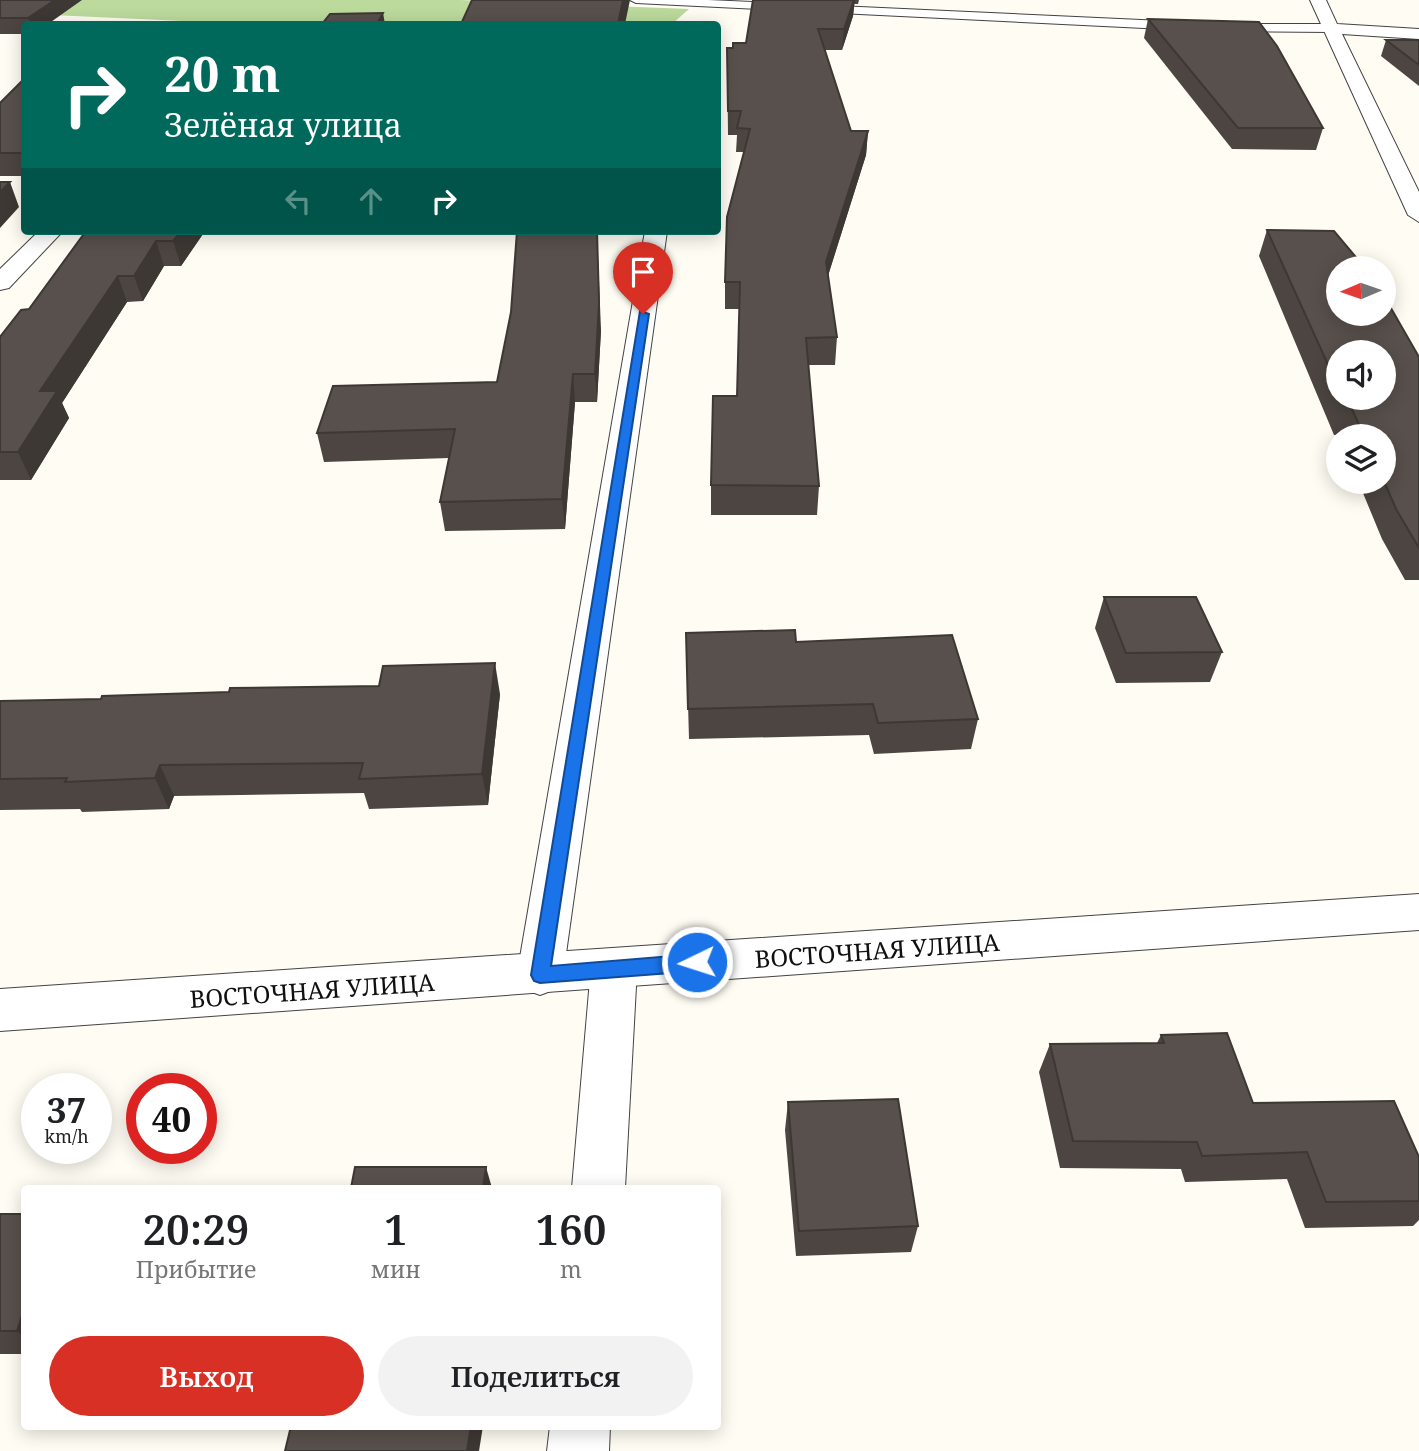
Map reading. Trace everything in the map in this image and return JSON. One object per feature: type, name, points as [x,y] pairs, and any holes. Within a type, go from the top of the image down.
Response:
[{"type":"street","points":[[1318,0],[1419,215]]},
{"type":"street","points":[[1330,27],[1419,34]]},
{"type":"street","points":[[0,283],[48,235]]},
{"type":"street","points":[[540,975],[655,235]]},
{"type":"street","name":"ВОСТОЧНАЯ УЛИЦА","points":[[0,1010],[540,975],[1419,912]]},
{"type":"street","points":[[598,1185],[614,968]]},
{"type":"street","points":[[578,1451],[580,1430]]},
{"type":"lane","points":[[636,0],[1205,27]]},
{"type":"lane","points":[[1219,28],[1330,27]]},
{"type":"green space","points":[[0,0],[460,0],[689,9],[675,21],[183,21],[52,15]]},
{"type":"building","points":[[0,0],[55,0],[28,18],[0,18]]},
{"type":"building","points":[[472,0],[623,0],[619,21],[462,21]]},
{"type":"building","points":[[753,0],[854,0],[844,29],[818,29],[851,131],[868,131],[826,262],[837,337],[806,338],[819,486],[711,485],[713,396],[737,396],[740,282],[725,282],[727,217],[750,129],[737,128],[741,111],[728,111],[727,48],[733,48],[733,43],[746,43]]},
{"type":"building","points":[[383,13],[379,21],[324,21],[330,14]]},
{"type":"building","points":[[1148,19],[1259,22],[1277,46],[1323,128],[1238,128]]},
{"type":"building","points":[[1386,40],[1419,40],[1419,65]]},
{"type":"building","points":[[21,82],[21,153],[0,153],[0,103]]},
{"type":"building","points":[[0,182],[10,182],[0,192]]},
{"type":"building","points":[[1267,230],[1334,231],[1355,256],[1326,256],[1326,326],[1396,326],[1396,317],[1419,357],[1419,548],[1390,494],[1396,494],[1396,424],[1359,424],[1352,410],[1396,410],[1396,340],[1326,340],[1326,360]]},
{"type":"building","points":[[83,235],[178,235],[173,241],[156,241],[134,276],[118,276],[40,391],[57,391],[18,452],[0,452],[0,337],[21,310],[29,309]]},
{"type":"building","points":[[517,235],[597,235],[599,303],[595,374],[573,374],[562,499],[440,502],[455,429],[317,433],[333,386],[497,382],[511,312]]},
{"type":"building","points":[[1104,597],[1196,597],[1222,652],[1126,653]]},
{"type":"building","points":[[795,630],[796,642],[952,635],[978,719],[878,723],[873,704],[688,709],[686,633]]},
{"type":"building","points":[[495,663],[482,774],[359,779],[363,763],[160,765],[155,778],[65,782],[67,778],[0,779],[0,701],[229,692],[230,688],[379,686],[383,666]]},
{"type":"building","points":[[1227,1033],[1253,1103],[1394,1101],[1419,1157],[1419,1201],[1326,1202],[1307,1152],[1202,1156],[1197,1142],[1073,1141],[1050,1044],[1164,1043],[1161,1035]]},
{"type":"building","points":[[898,1099],[918,1226],[799,1231],[788,1102]]},
{"type":"building","points":[[355,1167],[486,1167],[483,1185],[352,1185]]},
{"type":"building","points":[[0,1214],[21,1214],[21,1318],[17,1331],[0,1331]]},
{"type":"building","points":[[290,1430],[470,1430],[467,1451],[285,1451]]},
{"type":"route","points":[[643,314],[540,975],[697,962]]}]
